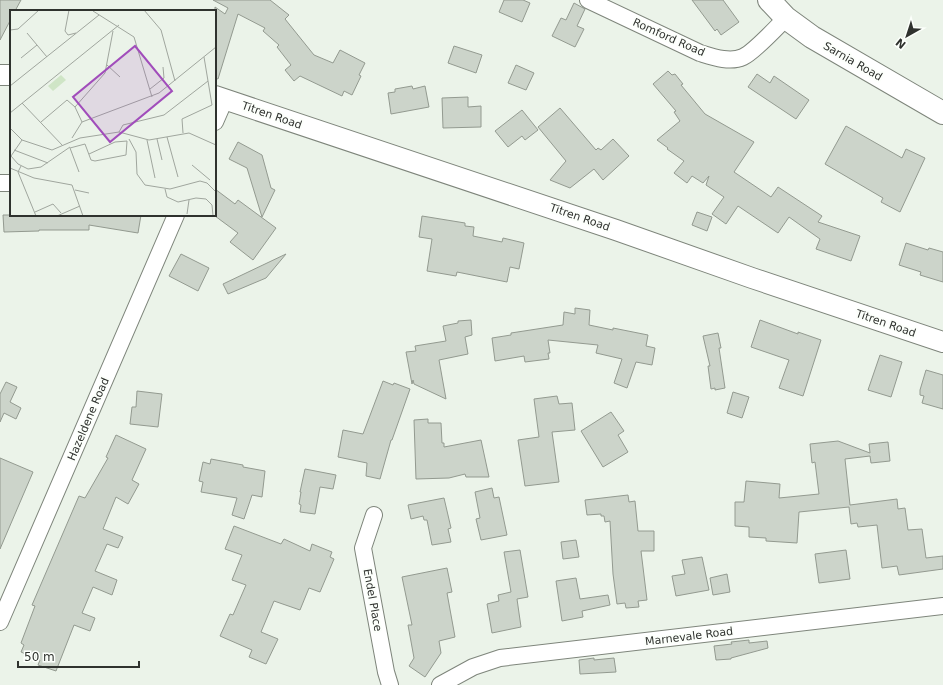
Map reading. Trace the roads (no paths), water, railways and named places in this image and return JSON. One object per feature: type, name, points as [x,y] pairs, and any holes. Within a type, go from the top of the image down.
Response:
[{"type":"main road","name":"Sarnia Road","points":[[769,0],[786,18],[812,37],[943,113]]},
{"type":"street","name":"Romford Road","points":[[588,0],[700,53],[716,58],[742,58],[786,18]]},
{"type":"street","points":[[216,117],[220,97]]},
{"type":"street","name":"Titren Road","points":[[220,97],[602,225],[943,342]]},
{"type":"street","name":"Hazeldene Road","points":[[0,622],[176,216]]},
{"type":"street","name":"Endel Place","points":[[374,515],[364,548],[386,672],[390,685]]},
{"type":"street","name":"Marnevale Road","points":[[440,685],[473,667],[500,658],[943,606]]}]
